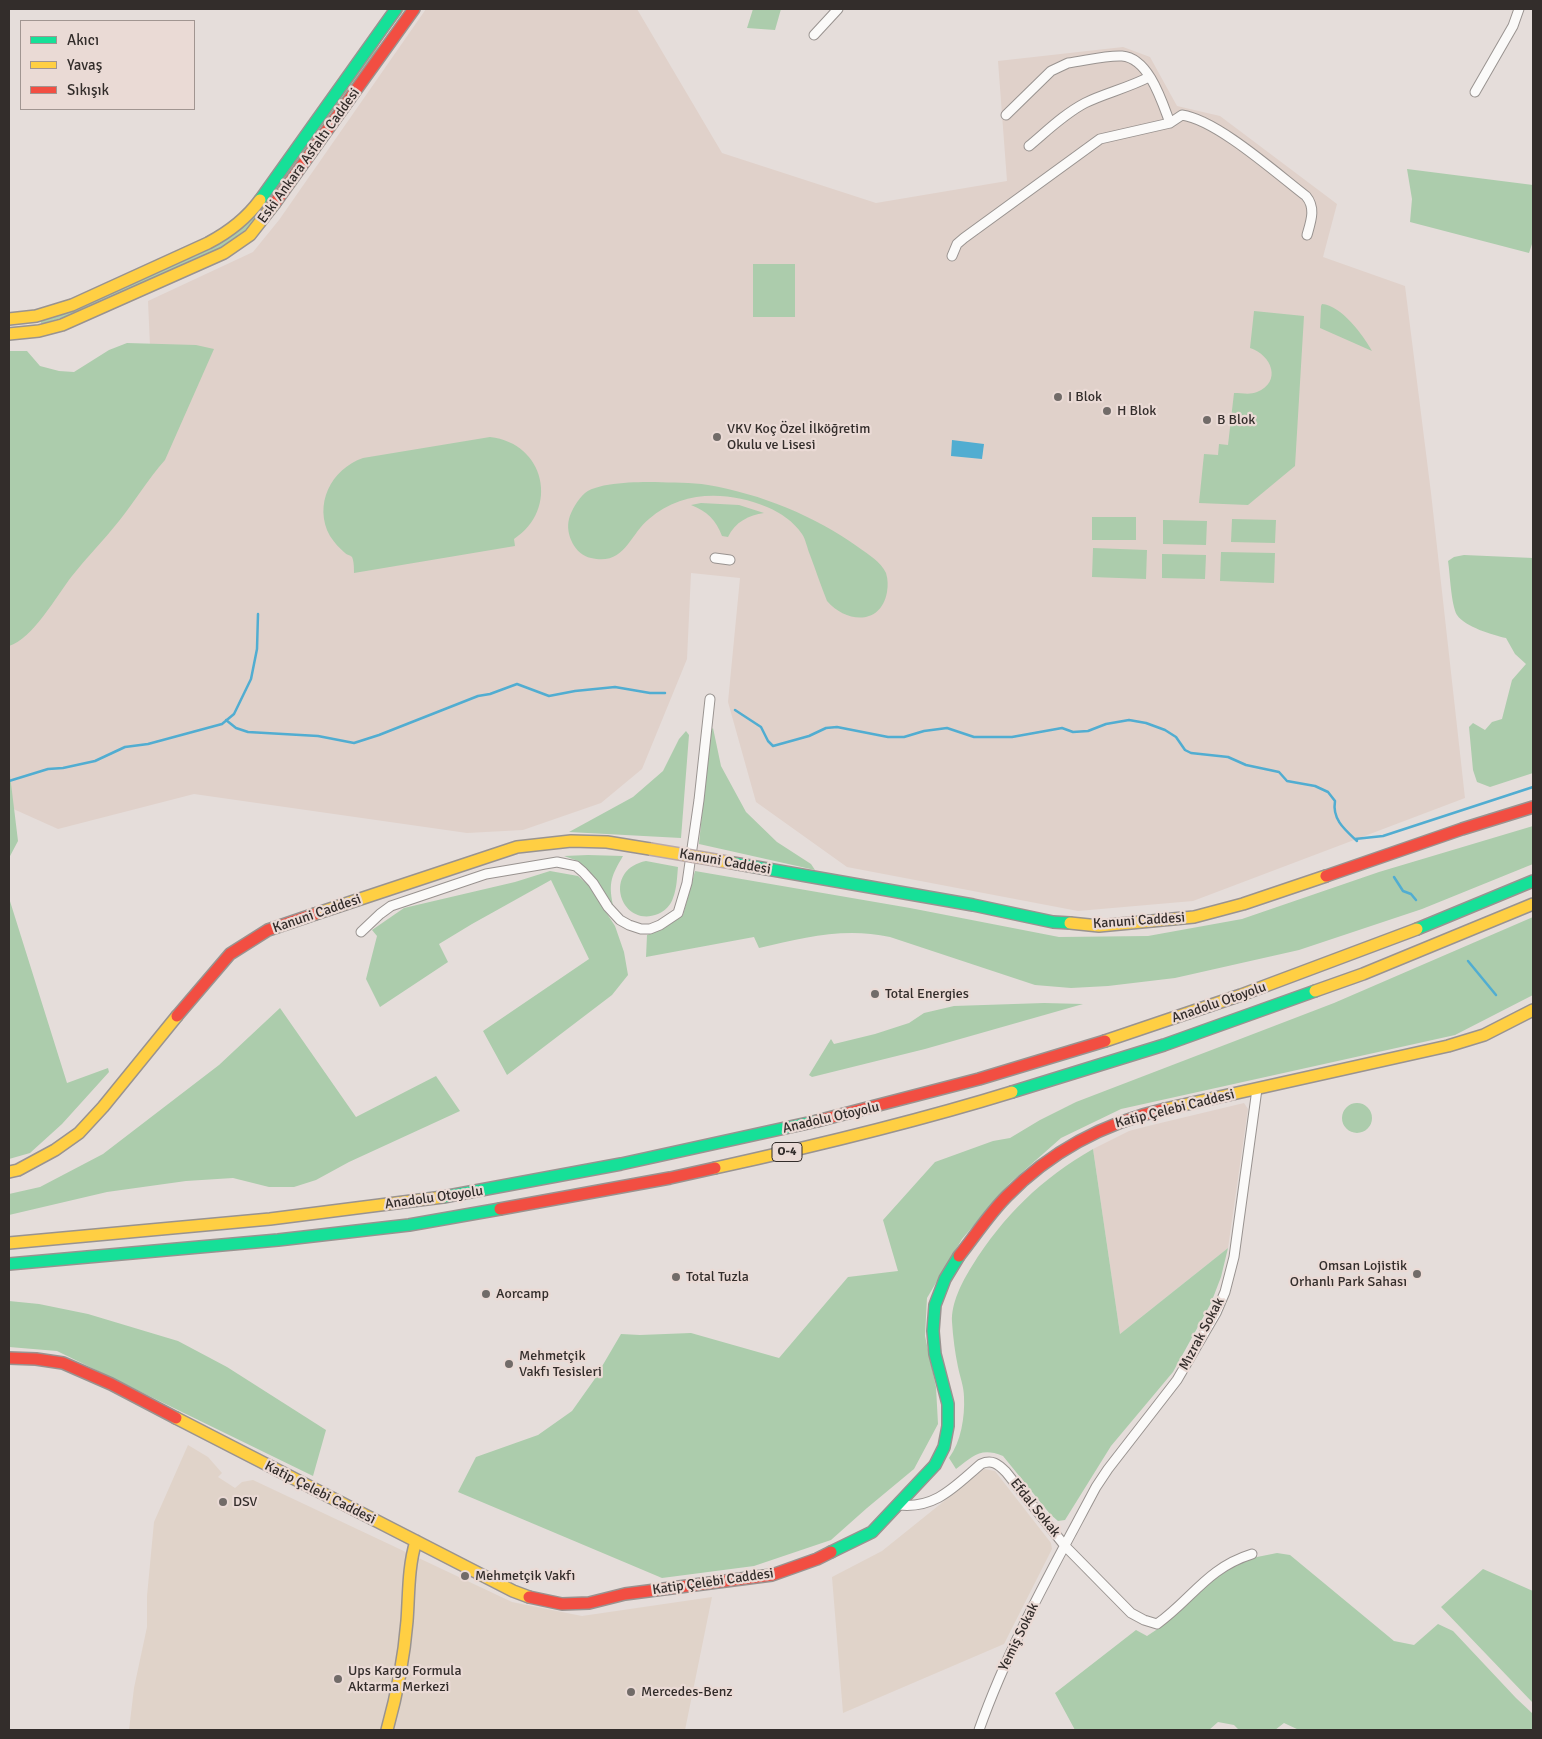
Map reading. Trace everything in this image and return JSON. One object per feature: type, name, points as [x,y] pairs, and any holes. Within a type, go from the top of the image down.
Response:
[{"type":"main road","name":"Eski Ankara Asfaltı Caddesi","points":[[9,318],[36,316],[72,306],[208,243],[226,234],[238,225],[247,217],[265,193],[396,9]]},
{"type":"main road","name":"Eski Ankara Asfaltı Caddesi","points":[[9,334],[39,331],[62,325],[212,259],[243,240],[263,220],[414,9]]},
{"type":"main road","name":"Kanuni Caddesi","points":[[9,1172],[18,1170],[55,1150],[79,1133],[103,1107],[207,979],[230,954],[268,930],[517,848],[571,841],[608,842],[974,905],[1052,922],[1099,926],[1194,917],[1243,904],[1462,829],[1533,807]]},
{"type":"main road","name":"Anadolu Otoyolu","points":[[9,1243],[268,1220],[370,1207],[502,1188],[726,1143],[895,1102],[1093,1046],[1261,989],[1394,938],[1533,881]]},
{"type":"main road","name":"Anadolu Otoyolu","points":[[9,1264],[278,1240],[409,1225],[670,1178],[796,1150],[954,1110],[1164,1044],[1363,974],[1533,904]]},
{"type":"main road","name":"Katip Çelebi Caddesi","points":[[9,1358],[63,1363],[111,1384],[307,1487],[523,1595],[562,1604],[589,1603],[625,1594],[772,1575],[817,1559],[872,1532],[935,1465],[944,1447],[948,1426],[948,1404],[935,1354],[933,1331],[935,1304],[945,1279],[958,1257],[1007,1196],[1039,1168],[1071,1144],[1135,1116],[1448,1046],[1484,1035],[1533,1010]]},
{"type":"main road","points":[[387,1730],[402,1672],[407,1620],[409,1563],[416,1541]]},
{"type":"street","points":[[814,35],[838,9]]},
{"type":"street","points":[[1475,92],[1513,26],[1519,9]]},
{"type":"street","points":[[1006,115],[1052,71],[1063,64],[1125,56],[1139,63],[1149,77],[1158,91],[1170,123]]},
{"type":"street","points":[[1029,146],[1083,104],[1149,77]]},
{"type":"street","points":[[952,256],[957,244],[964,238],[1056,172],[1094,142],[1105,136],[1170,123],[1182,115],[1207,124],[1234,140],[1306,196],[1311,203],[1312,212],[1307,235]]},
{"type":"street","points":[[715,558],[730,560]]},
{"type":"street","points":[[361,932],[390,906],[486,874],[558,862],[576,866],[583,872],[593,883],[608,907],[620,920],[629,925],[650,928],[678,913],[687,883],[699,800],[710,699]]},
{"type":"street","name":"Mızrak Sokak","points":[[1065,1546],[1096,1487],[1108,1469],[1185,1368],[1216,1313],[1225,1292],[1234,1257],[1257,1089]]},
{"type":"street","name":"Efdal Sokak","points":[[899,1505],[917,1505],[934,1501],[946,1494],[981,1464],[988,1461],[994,1462],[1006,1472],[1065,1546],[1131,1613],[1157,1624],[1211,1575],[1231,1562],[1252,1554]]},
{"type":"street","name":"Yemiş Sokak","points":[[978,1730],[1006,1662],[1065,1546]]},
{"type":"shaded area","name":"VKV Koç Özel İlköğretim Okulu ve Lisesi","points":[[426,9],[637,9],[722,153],[876,203],[1007,181],[998,61],[1123,47],[1150,57],[1177,106],[1220,116],[1337,204],[1323,257],[1405,286],[1431,493],[1465,798],[1193,901],[1078,911],[847,867],[756,802],[728,702],[740,578],[691,573],[687,659],[642,769],[601,803],[523,830],[467,833],[194,794],[58,829],[9,807],[9,366],[78,380],[150,346],[148,301],[253,252],[279,220]]},
{"type":"shaded area","points":[[1244,1103],[1248,1109],[1228,1248],[1120,1334],[1093,1149],[1129,1131]]},
{"type":"shaded area","points":[[188,1445],[208,1457],[222,1473],[218,1477],[235,1488],[242,1482],[253,1480],[512,1602],[582,1616],[712,1597],[685,1730],[129,1730],[134,1688],[147,1627],[147,1596],[154,1522]]},
{"type":"shaded area","points":[[984,1469],[995,1471],[1051,1543],[1052,1549],[1004,1644],[843,1713],[832,1577],[882,1551]]},
{"type":"green space","points":[[403,9],[405,9],[381,41],[371,60],[253,224],[220,249],[84,311],[41,323],[40,320],[223,241],[336,102]]},
{"type":"green space","points":[[753,9],[781,9],[775,30],[747,28]]},
{"type":"green space","points":[[1407,169],[1533,185],[1533,241],[1529,253],[1410,222],[1412,199]]},
{"type":"green space","points":[[753,264],[795,264],[795,317],[753,317]]},
{"type":"green space","points":[[1322,304],[1344,315],[1358,330],[1372,351],[1320,328]]},
{"type":"green space","points":[[1254,311],[1304,316],[1295,466],[1248,505],[1199,503],[1204,454],[1218,455],[1219,444],[1228,445],[1234,393],[1249,394],[1257,392],[1265,388],[1272,376],[1271,369],[1264,356],[1250,348]]},
{"type":"green space","points":[[127,343],[196,345],[214,349],[165,460],[119,521],[72,576],[36,626],[18,642],[9,646],[9,351],[27,351],[40,366],[59,371],[74,372],[109,350]]},
{"type":"green space","points":[[490,437],[509,442],[523,451],[534,464],[540,479],[541,495],[537,511],[528,526],[514,539],[515,546],[354,573],[352,557],[346,554],[330,536],[323,512],[328,489],[342,470],[363,458]]},
{"type":"green space","points":[[655,482],[695,483],[728,489],[767,500],[806,516],[866,552],[881,565],[886,573],[888,582],[883,603],[878,611],[862,618],[844,614],[835,608],[827,601],[805,539],[795,525],[772,509],[737,498],[706,496],[676,503],[649,519],[625,548],[612,558],[591,558],[580,553],[572,543],[568,525],[571,512],[585,493],[591,489],[609,485]]},
{"type":"green space","points":[[701,503],[739,505],[764,513],[753,515],[743,520],[734,527],[728,537],[722,536],[717,525],[706,513],[691,505]]},
{"type":"green space","points":[[1092,517],[1136,517],[1136,540],[1092,540]]},
{"type":"green space","points":[[1232,519],[1276,520],[1275,543],[1231,542]]},
{"type":"green space","points":[[1163,520],[1207,521],[1206,545],[1163,544]]},
{"type":"green space","points":[[1093,548],[1147,550],[1146,579],[1092,577]]},
{"type":"green space","points":[[1221,552],[1275,553],[1274,583],[1220,581]]},
{"type":"green space","points":[[1162,554],[1206,555],[1205,579],[1162,578]]},
{"type":"green space","points":[[1464,555],[1533,558],[1533,773],[1490,787],[1477,782],[1473,770],[1469,727],[1473,723],[1485,730],[1492,722],[1502,719],[1512,680],[1526,664],[1515,654],[1506,638],[1473,627],[1457,615],[1452,597],[1448,561],[1454,557]]},
{"type":"green space","points":[[713,728],[721,766],[746,812],[777,842],[811,864],[815,870],[699,844],[710,731]]},
{"type":"green space","points":[[686,731],[689,735],[681,838],[569,832],[633,797],[663,771],[679,739]]},
{"type":"green space","points":[[9,767],[18,841],[9,858]]},
{"type":"green space","points":[[1533,826],[1533,864],[1422,909],[1299,950],[1175,978],[1108,986],[1071,988],[1035,985],[890,937],[856,933],[824,935],[759,948],[754,937],[646,957],[647,935],[663,929],[683,915],[695,871],[910,908],[1059,937],[1148,936],[1242,919],[1379,872]]},
{"type":"green space","points":[[564,856],[623,856],[612,879],[613,905],[578,861]]},
{"type":"green space","points":[[646,861],[678,867],[677,882],[671,903],[661,913],[645,916],[634,913],[626,906],[621,896],[620,886],[624,875],[632,866]]},
{"type":"green space","points":[[550,871],[578,876],[589,886],[615,926],[624,952],[628,975],[612,995],[507,1075],[483,1031],[589,959],[551,880],[439,944],[448,962],[380,1007],[366,979],[377,936],[372,930],[404,908],[515,882]]},
{"type":"green space","points":[[9,898],[67,1083],[108,1068],[109,1072],[62,1124],[30,1153],[9,1159]]},
{"type":"green space","points":[[1533,917],[1533,995],[1455,1035],[1121,1109],[1061,1138],[1010,1183],[962,1239],[927,1298],[925,1336],[936,1387],[938,1424],[914,1469],[831,1540],[754,1566],[662,1578],[458,1492],[476,1457],[538,1435],[572,1411],[594,1380],[621,1334],[691,1333],[779,1358],[848,1277],[898,1271],[883,1220],[935,1162],[993,1141],[1010,1138],[1076,1102],[1334,1003]]},
{"type":"green space","points":[[1044,1003],[1083,1004],[925,1049],[812,1077],[809,1075],[831,1039],[834,1044],[875,1034],[909,1023],[924,1013],[954,1006]]},
{"type":"green space","points":[[280,1008],[356,1117],[436,1076],[460,1111],[349,1162],[316,1180],[294,1187],[269,1187],[233,1178],[186,1181],[107,1192],[9,1215],[9,1194],[40,1187],[103,1154],[219,1065]]},
{"type":"green space","points":[[1357,1103],[1368,1107],[1372,1118],[1368,1129],[1357,1133],[1346,1129],[1342,1118],[1346,1107]]},
{"type":"green space","points":[[1093,1149],[1120,1334],[1228,1248],[1221,1277],[1211,1303],[1173,1372],[1111,1446],[1065,1520],[1058,1521],[1050,1514],[1003,1456],[988,1452],[978,1454],[956,1469],[949,1458],[957,1445],[963,1421],[964,1405],[954,1345],[952,1315],[958,1293],[968,1272],[997,1230],[1040,1186]]},
{"type":"green space","points":[[9,1301],[39,1304],[88,1314],[178,1341],[227,1367],[326,1430],[313,1476],[57,1351],[9,1347]]},
{"type":"green space","points":[[1277,1553],[1290,1555],[1394,1641],[1414,1645],[1438,1624],[1453,1631],[1533,1714],[1533,1730],[1299,1730],[1284,1723],[1275,1730],[1239,1730],[1234,1725],[1218,1722],[1209,1730],[1075,1730],[1055,1693],[1136,1630],[1147,1636],[1156,1630],[1222,1571],[1247,1559]]},
{"type":"green space","points":[[1483,1569],[1533,1591],[1533,1703],[1441,1607]]},
{"type":"water","points":[[952,440],[984,444],[982,459],[951,456]]},
{"type":"waterway","points":[[9,781],[48,769],[63,768],[95,761],[125,747],[148,744],[222,724],[234,714],[251,679],[257,649],[258,614]]},
{"type":"waterway","points":[[226,720],[236,728],[248,732],[318,736],[354,743],[478,696],[490,694],[517,684],[549,696],[615,687],[650,693],[665,693]]},
{"type":"waterway","points":[[735,710],[761,727],[768,741],[773,746],[809,736],[826,728],[837,727],[888,737],[904,737],[924,731],[947,728],[974,737],[1012,737],[1062,728],[1073,732],[1088,731],[1106,724],[1129,720],[1146,723],[1165,730],[1176,737],[1185,750],[1191,753],[1228,757],[1246,765],[1279,772],[1287,781],[1315,786],[1328,792],[1335,801],[1337,818],[1357,841]]},
{"type":"waterway","points":[[1355,839],[1383,836],[1533,787]]},
{"type":"waterway","points":[[1394,877],[1403,891],[1411,894],[1416,900]]},
{"type":"waterway","points":[[1468,961],[1496,995]]},
{"type":"traffic: fast","points":[[260,200],[396,9]]},
{"type":"traffic: fast","points":[[733,863],[973,905],[1053,922],[1070,923]]},
{"type":"traffic: fast","points":[[1417,929],[1533,881]]},
{"type":"traffic: fast","points":[[1012,1092],[1164,1045],[1315,991]]},
{"type":"traffic: fast","points":[[443,1197],[621,1164],[817,1121]]},
{"type":"traffic: fast","points":[[9,1264],[278,1240],[409,1225],[500,1209]]},
{"type":"traffic: fast","points":[[831,1552],[872,1532],[935,1465],[944,1447],[948,1426],[948,1404],[935,1354],[933,1331],[935,1305],[945,1279],[959,1256]]},
{"type":"traffic: slow","points":[[9,319],[36,316],[72,305],[208,243],[237,224],[260,200]]},
{"type":"traffic: slow","points":[[9,334],[39,331],[62,325],[224,253],[250,235],[275,203]]},
{"type":"traffic: slow","points":[[315,914],[517,847],[571,841],[607,842],[650,849]]},
{"type":"traffic: slow","points":[[650,849],[733,863]]},
{"type":"traffic: slow","points":[[1070,923],[1099,926],[1194,917],[1243,904],[1326,876]]},
{"type":"traffic: slow","points":[[1315,991],[1363,974],[1533,904]]},
{"type":"traffic: slow","points":[[1105,1041],[1241,995],[1417,929]]},
{"type":"traffic: slow","points":[[1165,1109],[1448,1046],[1484,1035],[1533,1010]]},
{"type":"traffic: slow","points":[[9,1172],[18,1170],[55,1150],[79,1133],[103,1107],[177,1016]]},
{"type":"traffic: slow","points":[[715,1168],[865,1133],[1012,1092]]},
{"type":"traffic: slow","points":[[9,1243],[270,1219],[443,1197]]},
{"type":"traffic: slow","points":[[176,1418],[513,1591],[529,1597]]},
{"type":"traffic: slow","points":[[387,1730],[402,1662],[410,1571],[416,1541]]},
{"type":"traffic: jam","points":[[275,203],[414,9]]},
{"type":"traffic: jam","points":[[1326,876],[1462,829],[1533,807]]},
{"type":"traffic: jam","points":[[177,1016],[230,954],[268,930],[315,914]]},
{"type":"traffic: jam","points":[[817,1121],[979,1079],[1105,1041]]},
{"type":"traffic: jam","points":[[959,1256],[1000,1203],[1042,1165],[1080,1140],[1121,1122],[1165,1109]]},
{"type":"traffic: jam","points":[[500,1209],[715,1168]]},
{"type":"traffic: jam","points":[[9,1358],[63,1363],[111,1384],[176,1418]]},
{"type":"traffic: jam","points":[[529,1597],[562,1604],[589,1603],[625,1594],[772,1575],[831,1552]]},
{"type":"place","name":"I Blok","points":[[1058,397]]},
{"type":"place","name":"H Blok","points":[[1107,411]]},
{"type":"place","name":"B Blok","points":[[1207,420]]},
{"type":"place","name":"VKV Koç Özel İlköğretim Okulu ve Lisesi","points":[[717,437]]},
{"type":"place","name":"Total Energies","points":[[875,994]]},
{"type":"place","name":"Omsan Lojistik Orhanlı Park Sahası","points":[[1417,1274]]},
{"type":"place","name":"Total Tuzla","points":[[676,1277]]},
{"type":"place","name":"Aorcamp","points":[[486,1294]]},
{"type":"place","name":"Mehmetçik Vakfı Tesisleri","points":[[509,1364]]},
{"type":"place","name":"DSV","points":[[223,1502]]},
{"type":"place","name":"Mehmetçik Vakfı","points":[[465,1576]]},
{"type":"place","name":"Ups Kargo Formula Aktarma Merkezi","points":[[338,1679]]},
{"type":"place","name":"Mercedes-Benz","points":[[631,1692]]}]
